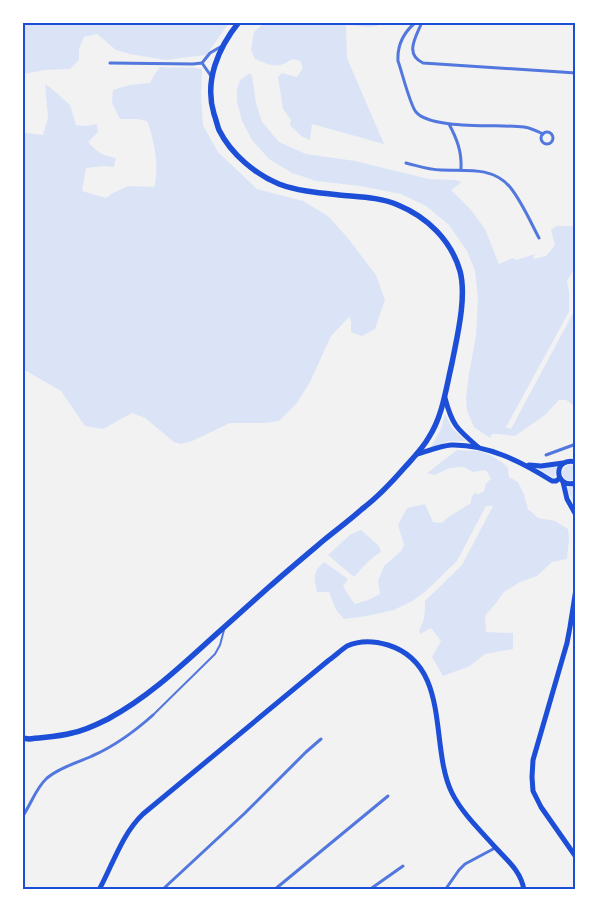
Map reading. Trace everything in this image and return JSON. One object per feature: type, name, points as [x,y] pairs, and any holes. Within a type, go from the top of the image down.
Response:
[{"type":"highway","points":[[22,738],[28,739],[72,733],[106,720],[139,701],[174,673],[315,548],[364,508],[417,454],[429,438],[439,417],[458,332],[462,295],[458,266],[448,246],[440,233],[428,222],[397,204],[378,199],[299,189],[280,184],[247,166],[228,144],[219,129],[212,106],[211,89],[216,59],[239,22]]},
{"type":"main road","points":[[444,397],[451,419],[455,425],[479,447]]},
{"type":"main road","points":[[417,454],[449,445],[479,447],[524,464],[552,481],[561,480],[569,484],[576,483]]},
{"type":"main road","points":[[576,455],[570,462],[559,468],[558,471],[567,499],[576,515]]},
{"type":"main road","points":[[524,464],[541,466],[570,462]]},
{"type":"main road","points":[[576,589],[567,643],[533,760],[532,777],[533,791],[541,807],[576,857]]},
{"type":"main road","points":[[99,890],[126,834],[143,814],[329,660],[348,646],[364,641],[393,646],[416,662],[430,687],[436,709],[442,762],[452,793],[463,811],[517,871],[524,890]]},
{"type":"street","points":[[416,22],[407,32],[399,47],[398,54],[398,61],[414,110],[430,120],[449,124],[526,128],[542,134],[552,133],[554,139],[550,144],[543,143],[542,134]]},
{"type":"street","points":[[422,22],[413,44],[412,52],[416,60],[422,63],[576,74]]},
{"type":"street","points":[[110,63],[202,63],[210,53],[223,45]]},
{"type":"street","points":[[202,63],[212,77]]},
{"type":"street","points":[[449,124],[461,152],[462,169]]},
{"type":"street","points":[[406,163],[431,169],[462,169],[489,173],[499,178],[518,197],[539,238]]},
{"type":"street","points":[[546,455],[576,444]]},
{"type":"street","points":[[22,817],[39,788],[48,777],[121,741],[153,715]]},
{"type":"street","points":[[162,890],[245,813],[306,752],[321,740]]},
{"type":"street","points":[[274,890],[388,796]]},
{"type":"street","points":[[445,890],[465,864],[495,848]]},
{"type":"street","points":[[369,890],[403,866]]},
{"type":"lane","points":[[153,715],[215,654],[226,625]]},
{"type":"shaded area","points":[[22,23],[229,23],[206,55],[165,60],[130,54],[116,50],[97,34],[84,37],[79,49],[79,60],[70,69],[45,70],[23,74]]},
{"type":"shaded area","points":[[264,23],[378,23],[378,26],[368,27],[346,25],[347,58],[384,144],[312,124],[310,140],[301,136],[290,125],[291,120],[283,109],[278,77],[282,73],[297,77],[303,68],[300,61],[292,59],[282,64],[270,65],[255,59],[251,50],[254,32]]},
{"type":"shaded area","points":[[160,67],[202,69],[203,125],[218,152],[257,189],[303,201],[328,216],[376,275],[385,300],[375,329],[362,336],[351,332],[349,317],[331,336],[310,382],[297,403],[279,421],[230,423],[192,441],[181,444],[174,442],[145,418],[132,413],[103,429],[85,426],[61,391],[23,369],[23,131],[25,133],[43,135],[48,118],[45,84],[70,105],[76,125],[97,124],[98,132],[88,142],[100,153],[116,158],[114,167],[86,168],[82,191],[106,198],[128,186],[154,187],[156,179],[155,154],[147,121],[120,119],[112,103],[113,90],[129,85],[150,83]]},
{"type":"shaded area","points":[[250,73],[262,122],[279,142],[306,154],[355,161],[429,179],[462,182],[451,190],[471,210],[485,229],[499,264],[513,258],[516,260],[535,254],[533,259],[546,256],[555,245],[551,230],[556,226],[575,226],[575,267],[567,281],[569,312],[506,427],[511,429],[575,312],[575,406],[566,400],[559,400],[545,415],[515,436],[492,434],[490,438],[474,427],[467,411],[466,399],[476,335],[478,299],[475,271],[467,251],[449,225],[426,206],[401,194],[360,186],[316,181],[292,173],[269,159],[252,140],[242,121],[237,102],[237,89],[240,80]]},
{"type":"shaded area","points":[[445,414],[452,428],[466,441],[450,441],[430,448],[441,429]]},
{"type":"shaded area","points":[[457,450],[480,451],[503,463],[508,468],[509,477],[518,482],[528,509],[538,518],[555,521],[568,529],[569,539],[567,559],[552,562],[537,576],[520,582],[504,592],[485,616],[486,632],[513,633],[513,649],[485,654],[470,666],[443,676],[432,657],[441,641],[431,628],[420,634],[419,630],[424,616],[425,601],[462,565],[493,506],[486,506],[457,561],[426,591],[414,600],[394,610],[344,619],[336,610],[329,592],[317,592],[315,576],[317,569],[324,562],[348,579],[343,586],[355,604],[380,594],[378,581],[384,566],[401,551],[404,545],[398,525],[407,508],[425,504],[433,522],[442,523],[471,503],[474,493],[479,494],[484,491],[486,483],[491,479],[486,470],[473,472],[464,467],[450,468],[434,475],[427,473]]},
{"type":"shaded area","points":[[570,464],[575,466],[575,479],[570,481],[565,478],[562,472]]},
{"type":"shaded area","points":[[557,465],[554,478],[537,468]]},
{"type":"shaded area","points":[[575,486],[575,502],[573,502],[566,487]]},
{"type":"shaded area","points":[[361,530],[379,546],[381,552],[370,560],[354,577],[328,555],[351,534]]}]
